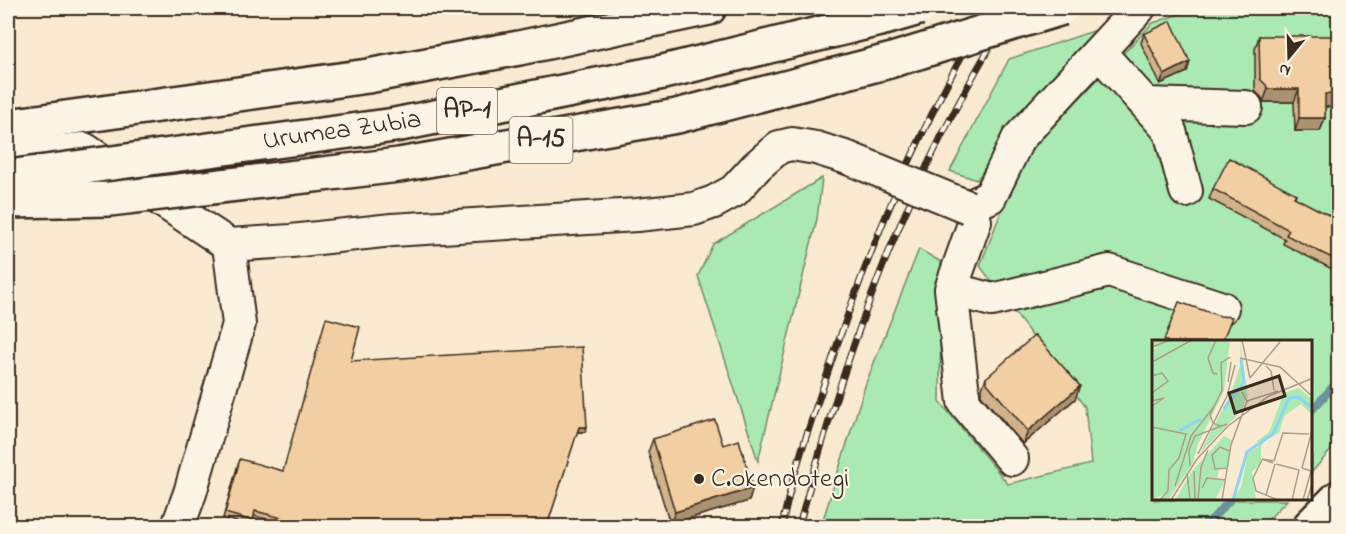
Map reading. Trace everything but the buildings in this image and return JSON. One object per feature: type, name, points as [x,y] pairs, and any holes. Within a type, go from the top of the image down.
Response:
[{"type":"highway","name":"Urumea Zubia","points":[[8,126],[368,76],[519,48],[709,8]]},
{"type":"highway","name":"Urumea Zubia","points":[[8,177],[394,125],[663,72],[919,8]]},
{"type":"highway","name":"A-15","points":[[8,201],[110,200],[399,165],[677,116],[889,61],[1062,8]]},
{"type":"highway","points":[[1310,526],[1338,498]]},
{"type":"street","points":[[968,207],[990,197],[1018,139],[1139,8]]},
{"type":"street","points":[[1099,52],[1170,131],[1186,191]]},
{"type":"street","points":[[1146,104],[1246,107]]},
{"type":"street","points":[[8,156],[84,149],[229,245],[392,230],[637,216],[694,209],[714,202],[734,191],[779,147],[792,144],[816,148],[848,158],[968,207],[975,221],[951,289],[964,402],[1012,459]]},
{"type":"street","points":[[178,526],[190,493],[239,324],[229,245]]},
{"type":"street","points":[[951,289],[992,300],[1109,271],[1222,308]]},
{"type":"green space","points":[[1198,8],[1338,8],[1338,442],[1313,471],[1313,340],[1152,340],[1152,501],[1286,501],[1262,526],[821,526],[866,383],[919,249],[941,262],[940,402],[1008,484],[1091,464],[1085,407],[980,266],[1023,156],[1153,23]]},
{"type":"green space","points":[[1099,29],[1013,124],[977,180],[950,171],[1009,59]]},
{"type":"green space","points":[[822,178],[817,219],[758,461],[698,276],[713,244]]},
{"type":"waterway","points":[[1313,409],[1338,381]]},
{"type":"waterway","points":[[1200,526],[1209,522],[1229,501]]},
{"type":"railway","points":[[782,526],[807,433],[859,282],[918,142],[989,8]]},
{"type":"railway","points":[[799,526],[826,429],[847,365],[895,237],[941,136],[1013,8]]},
{"type":"place","name":"C.okendotegi","points":[[699,479]]}]
